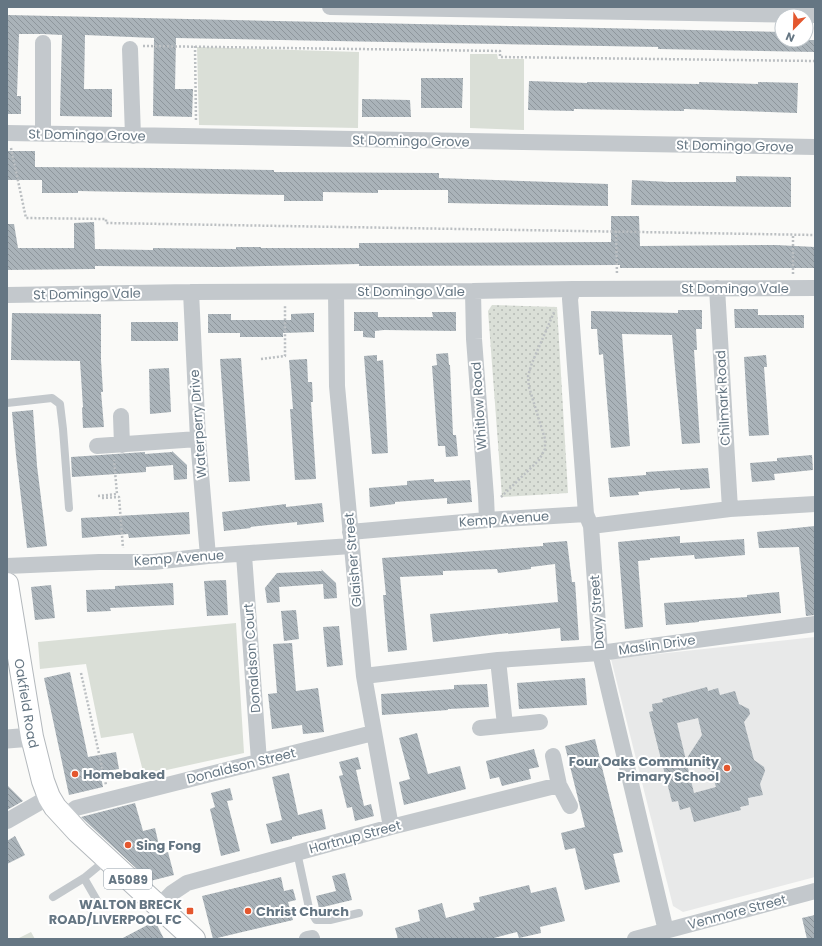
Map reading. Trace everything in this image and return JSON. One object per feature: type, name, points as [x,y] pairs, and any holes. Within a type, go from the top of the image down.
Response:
[{"type":"highway","name":"Oakfield Road","points":[[7,584],[17,663],[43,781],[49,797],[64,817]]},
{"type":"highway","name":"A5089","points":[[64,817],[78,832],[194,939]]},
{"type":"street","points":[[330,7],[815,15]]},
{"type":"street","points":[[43,43],[43,134]]},
{"type":"street","points":[[133,47],[133,136]]},
{"type":"street","name":"St Domingo Grove","points":[[9,133],[815,147]]},
{"type":"street","name":"St Domingo Vale","points":[[7,295],[191,292],[473,291],[573,288],[815,288]]},
{"type":"street","name":"Davy Street","points":[[573,288],[570,298],[600,653],[666,931]]},
{"type":"street","name":"Chilmark Road","points":[[717,288],[730,508]]},
{"type":"street","name":"Whitlow Road","points":[[473,291],[474,339],[487,520]]},
{"type":"street","name":"Waterperry Drive","points":[[191,292],[198,439],[208,556]]},
{"type":"street","name":"Glaisher Street","points":[[336,292],[337,386],[364,676],[391,827]]},
{"type":"street","points":[[118,445],[121,416]]},
{"type":"street","points":[[97,446],[198,439]]},
{"type":"street","name":"Kemp Avenue","points":[[7,566],[53,563],[153,562],[244,554],[487,520],[588,520],[730,508],[815,504]]},
{"type":"street","name":"Donaldson Court","points":[[244,554],[259,761]]},
{"type":"street","name":"Maslin Drive","points":[[364,676],[498,660],[600,653],[815,624]]},
{"type":"street","points":[[498,660],[505,725]]},
{"type":"street","points":[[480,728],[540,722]]},
{"type":"street","name":"Donaldson Street","points":[[64,817],[76,808],[109,799],[373,733]]},
{"type":"street","points":[[7,739],[32,736]]},
{"type":"street","points":[[553,756],[559,785],[570,806]]},
{"type":"street","name":"Hartnup Street","points":[[159,906],[172,893],[187,883],[391,827],[559,785]]},
{"type":"street","points":[[7,821],[49,797]]},
{"type":"street","name":"Venmore Street","points":[[635,939],[815,891]]},
{"type":"lane","points":[[7,403],[52,398],[60,404],[69,508]]},
{"type":"lane","points":[[297,852],[309,908],[316,920],[330,920],[359,913]]},
{"type":"lane","points":[[53,897],[84,878],[108,860]]},
{"type":"lane","points":[[84,878],[99,904]]},
{"type":"path","points":[[195,46],[196,137]]},
{"type":"path","points":[[133,47],[195,46],[500,51],[500,57],[815,61]]},
{"type":"path","points":[[9,133],[10,150],[26,218],[106,220],[106,222],[815,235]]},
{"type":"path","points":[[616,231],[617,289]]},
{"type":"path","points":[[792,287],[793,234]]},
{"type":"path","points":[[261,359],[286,356],[285,292]]},
{"type":"path","points":[[502,497],[539,460],[545,449],[545,439],[528,376],[532,363],[557,306]]},
{"type":"path","points":[[98,496],[117,494],[118,445]]},
{"type":"path","points":[[102,498],[119,497],[124,562]]},
{"type":"path","points":[[81,673],[109,799]]},
{"type":"shaded area","points":[[197,47],[359,52],[358,128],[199,125]]},
{"type":"shaded area","points":[[470,54],[497,54],[498,59],[524,59],[524,130],[470,128]]},
{"type":"shaded area","points":[[492,305],[557,307],[568,493],[502,497],[488,311]]},
{"type":"shaded area","points":[[236,623],[244,753],[144,775],[133,733],[101,738],[86,664],[40,669],[38,642]]},
{"type":"shaded area","name":"Four Oaks Community Primary School","points":[[815,637],[815,877],[683,912],[673,906],[611,659]]},
{"type":"shaded area","points":[[31,932],[35,939],[17,939]]},
{"type":"building","points":[[7,15],[774,32],[774,48],[814,48],[815,40],[815,52],[658,49],[658,47],[176,38],[175,89],[193,89],[192,117],[153,116],[154,38],[85,35],[84,89],[112,89],[112,117],[60,116],[62,35],[19,34],[17,96],[7,96]]},
{"type":"building","points":[[421,78],[463,78],[462,108],[421,108]]},
{"type":"building","points":[[529,81],[699,84],[699,82],[758,84],[758,82],[798,83],[797,113],[684,109],[684,111],[574,109],[574,111],[528,110]]},
{"type":"building","points":[[7,96],[21,96],[21,114],[7,114]]},
{"type":"building","points":[[362,99],[410,100],[411,117],[362,117]]},
{"type":"building","points":[[7,151],[35,151],[35,167],[274,170],[274,172],[439,173],[439,178],[608,184],[608,206],[448,203],[448,190],[378,190],[378,193],[323,192],[323,201],[284,201],[284,195],[78,191],[78,193],[42,193],[42,180],[7,180]]},
{"type":"building","points":[[736,176],[791,177],[791,207],[631,205],[632,180],[668,182],[736,182]]},
{"type":"building","points":[[611,216],[639,216],[640,246],[776,245],[815,247],[815,268],[620,268],[620,265],[359,266],[359,264],[219,267],[95,266],[95,269],[7,270],[7,224],[14,224],[18,248],[74,248],[74,223],[94,222],[95,249],[236,249],[236,247],[359,248],[359,243],[611,242]]},
{"type":"building","points":[[734,309],[758,309],[758,315],[804,315],[804,328],[735,328]]},
{"type":"building","points":[[678,310],[702,310],[702,329],[696,329],[697,350],[694,350],[700,443],[682,444],[672,335],[622,334],[630,446],[611,448],[603,354],[599,355],[597,329],[591,329],[591,311],[678,313]]},
{"type":"building","points":[[354,312],[378,312],[378,317],[433,317],[432,312],[456,312],[456,331],[384,330],[375,331],[375,338],[363,337],[363,331],[354,331]]},
{"type":"building","points":[[12,313],[101,314],[103,392],[101,392],[104,427],[83,428],[80,361],[11,360]]},
{"type":"building","points":[[314,313],[314,332],[283,333],[283,337],[240,337],[240,333],[208,333],[208,314],[231,314],[231,320],[291,320],[291,314]]},
{"type":"building","points":[[131,322],[178,322],[178,341],[131,341]]},
{"type":"building","points":[[448,353],[450,365],[453,435],[456,435],[458,456],[446,457],[445,446],[438,446],[432,366],[437,365],[436,354]]},
{"type":"building","points":[[377,355],[377,361],[383,360],[388,453],[372,454],[364,356]]},
{"type":"building","points":[[766,355],[767,367],[764,367],[769,435],[749,436],[744,357]]},
{"type":"building","points":[[241,358],[250,481],[229,482],[220,359]]},
{"type":"building","points":[[307,359],[308,382],[312,382],[313,402],[311,402],[316,479],[295,480],[290,409],[293,409],[289,360]]},
{"type":"building","points":[[169,368],[171,412],[150,414],[149,369]]},
{"type":"building","points":[[33,410],[37,466],[47,546],[27,548],[12,412]]},
{"type":"building","points":[[172,451],[187,465],[187,479],[174,480],[173,465],[146,467],[146,472],[72,477],[71,457],[145,452],[145,454]]},
{"type":"building","points":[[812,455],[813,470],[774,474],[775,480],[752,482],[750,463],[777,461],[777,458]]},
{"type":"building","points":[[708,468],[710,488],[680,490],[680,488],[638,492],[639,495],[610,497],[608,478],[646,475],[646,472]]},
{"type":"building","points":[[434,479],[434,482],[470,480],[472,502],[447,504],[447,498],[395,502],[395,504],[370,507],[369,488],[407,485],[407,481]]},
{"type":"building","points":[[322,503],[324,522],[297,525],[297,522],[224,531],[222,512],[286,504],[286,507]]},
{"type":"building","points":[[189,512],[190,534],[129,538],[128,534],[82,538],[81,518]]},
{"type":"building","points":[[815,526],[815,615],[806,616],[799,547],[759,548],[757,532]]},
{"type":"building","points":[[680,536],[680,543],[744,539],[745,555],[695,559],[694,555],[650,558],[650,560],[638,561],[643,627],[625,629],[618,542]]},
{"type":"building","points":[[567,541],[572,582],[575,582],[579,640],[561,641],[560,628],[433,642],[430,614],[558,602],[555,564],[498,573],[497,569],[443,571],[443,575],[400,577],[407,650],[388,652],[383,595],[386,595],[382,558],[543,546],[543,543]]},
{"type":"building","points":[[321,569],[336,583],[337,598],[324,599],[323,584],[279,587],[280,602],[267,603],[265,588],[264,589],[277,573],[322,571]]},
{"type":"building","points":[[226,580],[228,615],[207,616],[204,581]]},
{"type":"building","points":[[173,583],[174,605],[110,608],[111,611],[87,612],[86,590],[115,589],[115,586]]},
{"type":"building","points":[[51,585],[55,618],[35,620],[31,587]]},
{"type":"building","points":[[779,592],[781,613],[666,625],[664,603],[747,597],[747,595]]},
{"type":"building","points":[[296,610],[299,639],[284,641],[281,611]]},
{"type":"building","points":[[339,626],[343,665],[327,667],[323,627]]},
{"type":"building","points":[[292,643],[296,691],[318,688],[324,732],[303,734],[302,725],[272,729],[268,694],[277,693],[273,644]]},
{"type":"building","points":[[70,672],[88,757],[116,752],[119,769],[100,772],[103,787],[69,795],[44,678]]},
{"type":"building","points":[[585,678],[587,705],[519,709],[517,683]]},
{"type":"building","points":[[487,684],[489,707],[382,715],[381,694],[454,689],[454,685]]},
{"type":"building","points":[[707,687],[708,691],[718,688],[720,695],[735,691],[739,704],[749,709],[750,714],[744,722],[754,760],[764,767],[765,771],[760,784],[763,795],[748,798],[749,805],[740,807],[741,810],[694,822],[690,807],[680,810],[678,801],[672,802],[649,712],[653,711],[652,704],[663,702],[662,699]],"holes":[[[698,718],[702,735],[687,758],[711,770],[716,787],[694,793],[677,723]]]},
{"type":"building","points":[[417,733],[428,774],[460,766],[466,789],[404,805],[399,782],[410,779],[399,738]]},
{"type":"building","points":[[595,739],[623,852],[613,854],[620,882],[585,890],[575,848],[565,850],[561,833],[585,827],[565,746]]},
{"type":"building","points":[[534,749],[539,767],[529,769],[531,779],[502,786],[499,777],[490,779],[486,761]]},
{"type":"building","points":[[358,757],[361,769],[356,770],[364,806],[371,804],[374,816],[355,821],[352,807],[347,808],[339,776],[343,775],[339,762]]},
{"type":"building","points":[[289,773],[298,815],[322,809],[326,829],[292,837],[292,839],[271,844],[266,824],[282,820],[272,777]]},
{"type":"building","points":[[7,785],[23,801],[7,810]]},
{"type":"building","points":[[230,788],[233,800],[227,801],[240,851],[221,856],[210,809],[215,807],[211,793]]},
{"type":"building","points":[[135,803],[143,831],[155,828],[161,854],[168,852],[174,875],[150,881],[81,817]]},
{"type":"building","points":[[15,836],[25,855],[7,864],[7,841]]},
{"type":"building","points":[[345,873],[352,900],[319,908],[316,896],[336,891],[332,876]]},
{"type":"building","name":"Christ Church","points":[[281,877],[284,891],[293,889],[296,900],[288,902],[293,920],[213,939],[202,896]]},
{"type":"building","points":[[529,885],[531,893],[556,887],[565,921],[540,927],[541,933],[519,938],[517,932],[490,939],[398,939],[395,928],[420,921],[418,910],[442,903],[446,918],[475,910],[473,903],[480,902],[479,897]]},
{"type":"building","points":[[815,915],[815,939],[807,939],[802,918]]},
{"type":"building","points":[[155,921],[164,939],[121,939]]},
{"type":"place","name":"Four Oaks Community Primary School","points":[[727,768]]},
{"type":"place","name":"Homebaked","points":[[75,774]]},
{"type":"place","name":"Sing Fong","points":[[128,845]]},
{"type":"place","name":"WALTON BRECK ROAD/LIVERPOOL FC","points":[[190,911]]},
{"type":"place","name":"Christ Church","points":[[248,911]]}]
